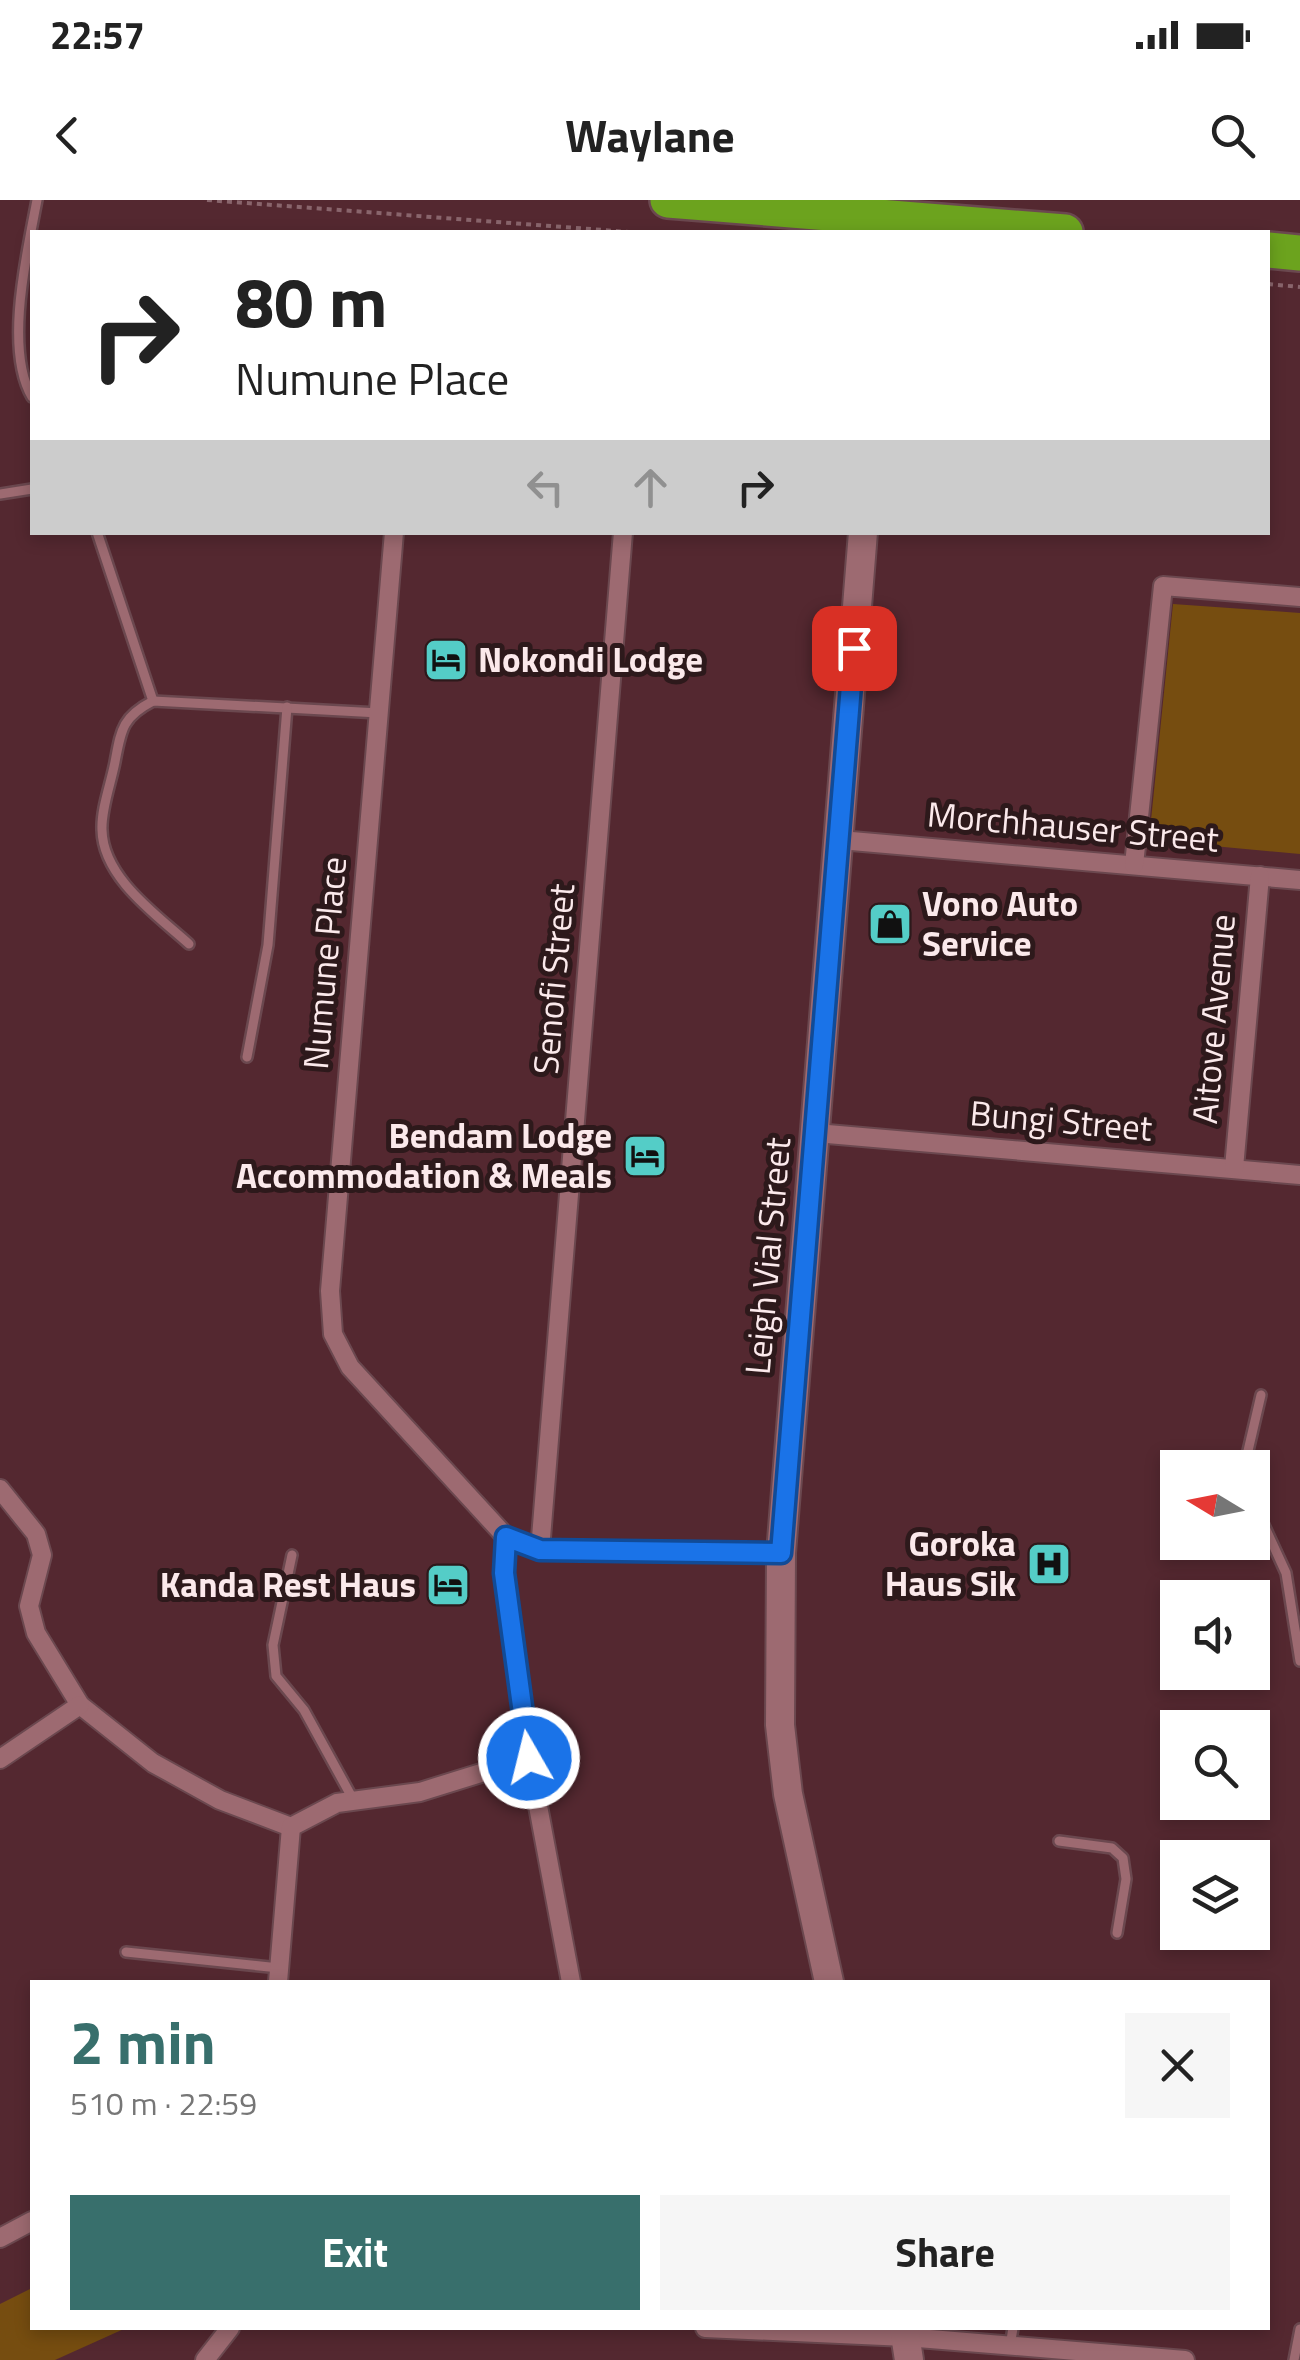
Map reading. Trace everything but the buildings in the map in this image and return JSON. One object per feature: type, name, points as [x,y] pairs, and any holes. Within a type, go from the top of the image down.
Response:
[{"type":"highway","points":[[668,200],[887,225],[1015,230]]},
{"type":"highway","points":[[1270,250],[1300,253]]},
{"type":"street","name":"Numune Place","points":[[394,535],[330,1291],[333,1334],[350,1366],[506,1537],[540,1550],[781,1553]]},
{"type":"street","name":"Senofi Street","points":[[540,1550],[623,535]]},
{"type":"street","name":"Leigh Vial Street","points":[[829,1980],[788,1794],[780,1725],[781,1553],[863,535]]},
{"type":"street","points":[[1134,865],[1163,586],[1300,597]]},
{"type":"street","name":"Morchhauser Street","points":[[840,840],[1300,880]]},
{"type":"street","name":"Aitove Avenue","points":[[1234,1168],[1260,876]]},
{"type":"street","name":"Bungi Street","points":[[816,1133],[1300,1175]]},
{"type":"street","points":[[0,1489],[36,1534],[42,1555],[28,1606],[36,1633],[80,1705],[153,1763],[220,1800],[290,1827],[336,1803],[420,1792],[529,1758]]},
{"type":"street","points":[[506,1537],[504,1573],[529,1758],[571,1980]]},
{"type":"street","points":[[0,1759],[80,1705]]},
{"type":"street","points":[[279,1975],[290,1827]]},
{"type":"street","points":[[0,2238],[30,2222]]},
{"type":"street","points":[[212,2356],[229,2330]]},
{"type":"street","points":[[734,2330],[906,2342],[1012,2337],[1184,2360]]},
{"type":"lane","points":[[31,230],[36,200]]},
{"type":"lane","points":[[30,237],[20,342],[30,388]]},
{"type":"lane","points":[[0,494],[30,489]]},
{"type":"lane","points":[[98,535],[153,701]]},
{"type":"lane","points":[[189,944],[135,896],[106,854],[102,830],[121,732],[132,712],[153,701],[379,713]]},
{"type":"lane","points":[[247,1057],[268,944],[288,707]]},
{"type":"lane","points":[[1248,1450],[1261,1395]]},
{"type":"lane","points":[[1270,1538],[1286,1573],[1300,1661]]},
{"type":"lane","points":[[292,1555],[273,1644],[276,1676],[304,1710],[354,1800]]},
{"type":"lane","points":[[1059,1841],[1112,1848],[1123,1858],[1126,1878],[1118,1933]]},
{"type":"lane","points":[[126,1952],[279,1975]]},
{"type":"lane","points":[[1294,2360],[1300,2329]]},
{"type":"path","points":[[206,200],[603,230]]},
{"type":"path","points":[[1270,284],[1300,287]]},
{"type":"shaded area","points":[[1173,604],[1300,613],[1300,854],[1149,840]]},
{"type":"shaded area","points":[[30,2289],[30,2330],[122,2330],[55,2360],[0,2360],[0,2304]]},
{"type":"place","name":"Nokondi Lodge","points":[[446,660]]},
{"type":"place","name":"Vono Auto Service","points":[[890,924]]},
{"type":"place","name":"Bendam Lodge Accommodation & Meals","points":[[645,1156]]},
{"type":"place","name":"Goroka Haus Sik","points":[[1049,1564]]},
{"type":"place","name":"Kanda Rest Haus","points":[[448,1585]]},
{"type":"route","points":[[529,1758],[504,1573],[506,1537],[540,1550],[781,1553],[854,648]]}]
